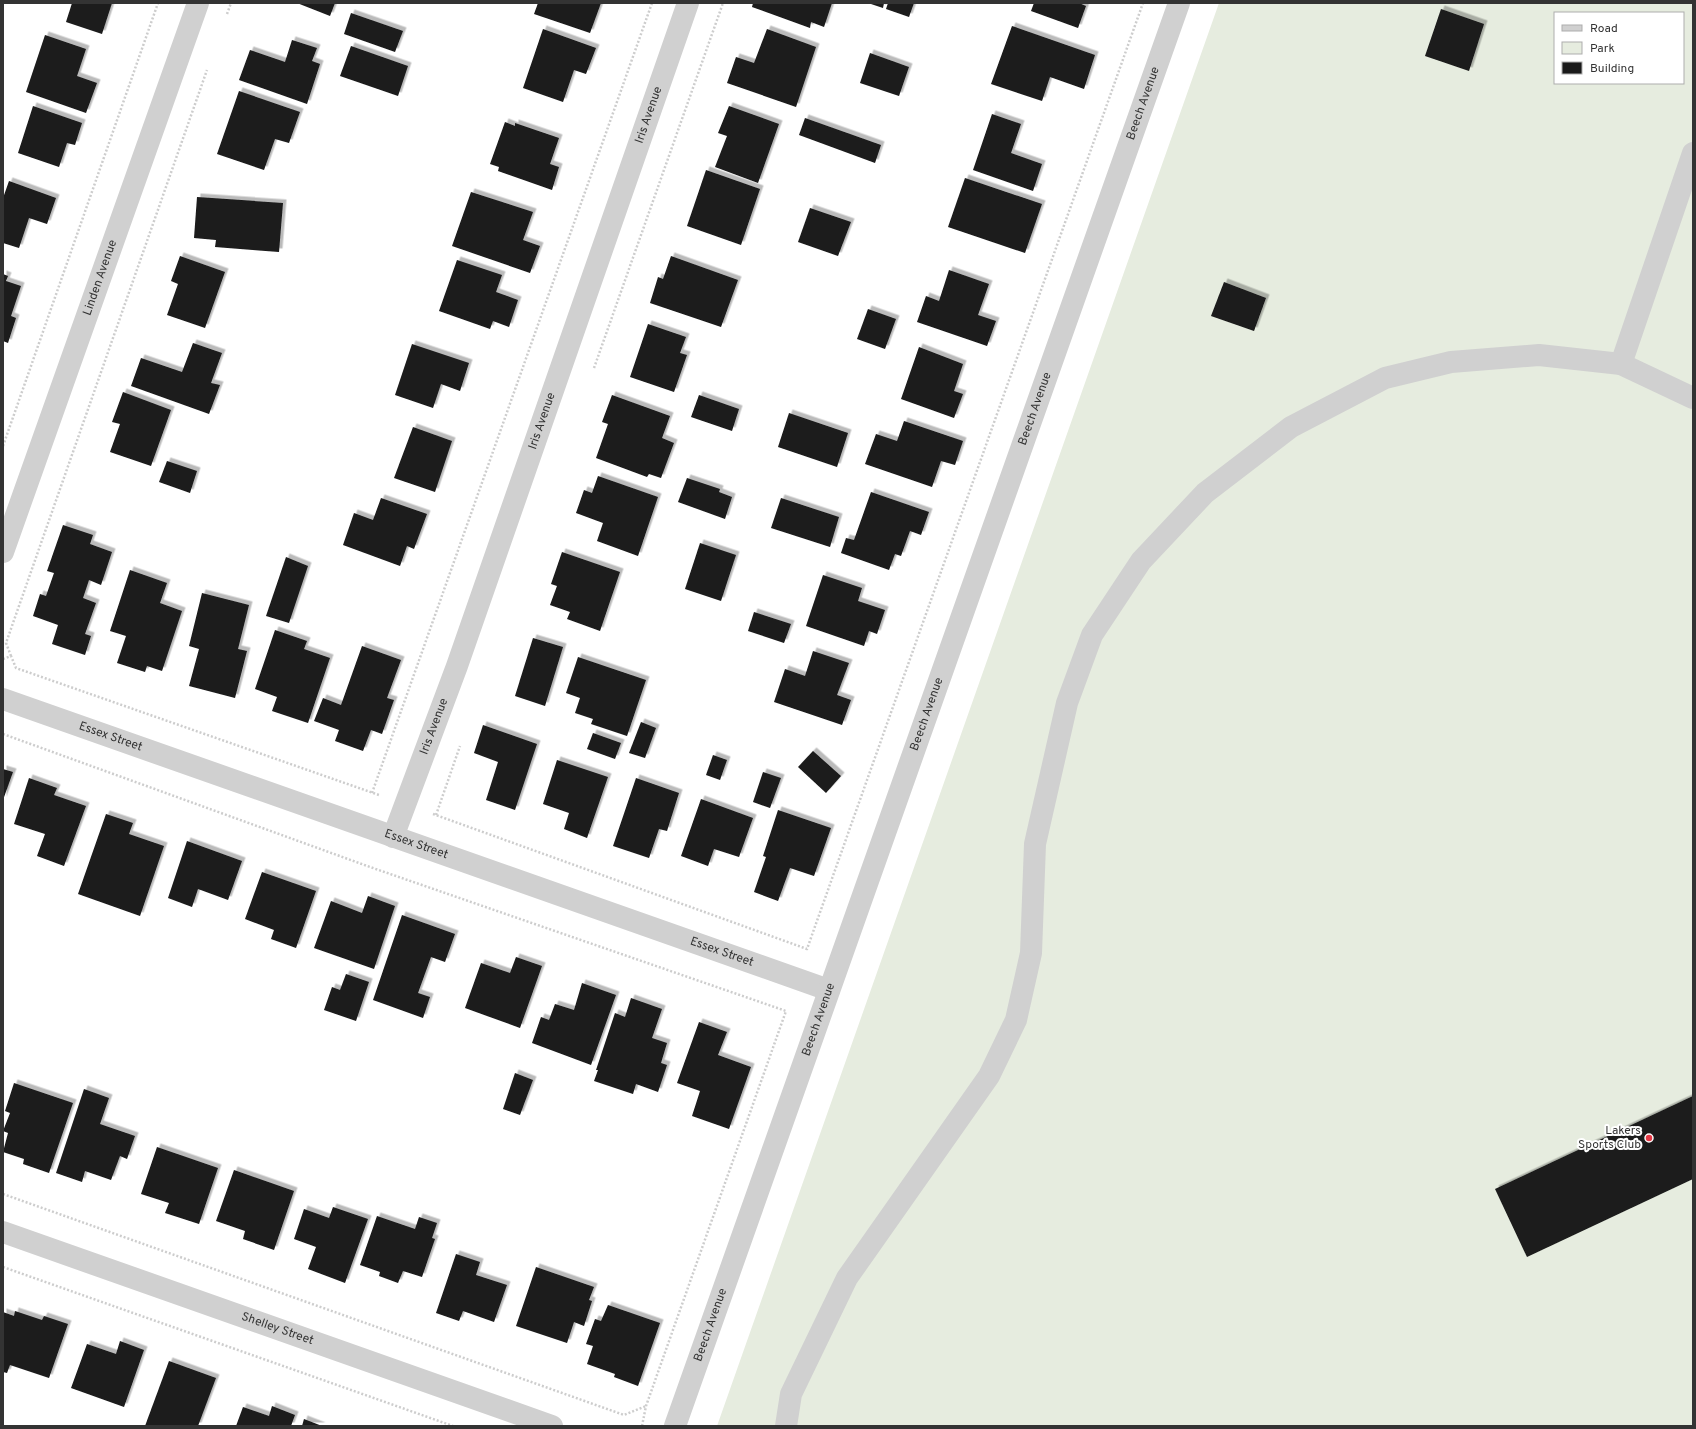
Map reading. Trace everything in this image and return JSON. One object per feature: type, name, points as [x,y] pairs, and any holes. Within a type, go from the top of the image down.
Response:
[{"type":"street","name":"Linden Avenue","points":[[3,552],[198,3]]},
{"type":"street","name":"Iris Avenue","points":[[393,837],[457,666],[688,3]]},
{"type":"street","name":"Beech Avenue","points":[[675,1426],[1179,3]]},
{"type":"street","points":[[1621,364],[1693,153]]},
{"type":"street","points":[[786,1426],[791,1394],[847,1278],[989,1076],[1016,1020],[1030,953],[1035,844],[1067,703],[1092,636],[1141,561],[1205,493],[1291,427],[1385,378],[1451,362],[1539,355],[1621,364],[1693,398]]},
{"type":"street","name":"Essex Street","points":[[3,699],[829,990]]},
{"type":"street","name":"Shelley Street","points":[[3,1232],[552,1426]]},
{"type":"path","points":[[3,446],[158,3]]},
{"type":"path","points":[[225,18],[231,3]]},
{"type":"path","points":[[372,793],[652,3]]},
{"type":"path","points":[[210,63],[6,643],[16,668],[405,804],[807,948],[1143,3]]},
{"type":"path","points":[[3,659],[11,656]]},
{"type":"path","points":[[3,734],[370,867],[786,1011],[646,1406],[642,1426]]},
{"type":"path","points":[[3,1194],[624,1415],[646,1406]]},
{"type":"path","points":[[3,1267],[453,1426]]},
{"type":"green space","points":[[1219,3],[1693,3],[1693,1426],[717,1426]]},
{"type":"building","points":[[72,3],[112,3],[102,34],[66,22]]},
{"type":"building","points":[[297,3],[335,3],[330,16]]},
{"type":"building","points":[[538,3],[601,3],[590,33],[534,14]]},
{"type":"building","points":[[753,3],[832,3],[824,27],[811,22],[810,28],[752,7]]},
{"type":"building","points":[[868,3],[884,3],[883,8]]},
{"type":"building","points":[[888,3],[914,3],[909,17],[886,9]]},
{"type":"building","points":[[1034,3],[1079,3],[1086,6],[1078,28],[1031,11]]},
{"type":"building","points":[[1441,9],[1484,24],[1469,71],[1425,56]]},
{"type":"building","points":[[351,13],[403,31],[395,52],[344,34]]},
{"type":"building","points":[[1012,26],[1095,55],[1084,89],[1050,77],[1042,101],[991,84]]},
{"type":"building","points":[[543,29],[596,48],[586,74],[574,70],[563,102],[523,88]]},
{"type":"building","points":[[767,29],[816,47],[796,107],[727,83],[736,57],[754,63]]},
{"type":"building","points":[[45,35],[86,49],[77,76],[97,83],[86,113],[26,92]]},
{"type":"building","points":[[292,40],[317,48],[312,61],[320,64],[307,104],[239,80],[250,50],[285,62]]},
{"type":"building","points":[[351,46],[408,66],[398,96],[340,76]]},
{"type":"building","points":[[870,53],[909,67],[899,96],[860,83]]},
{"type":"building","points":[[239,91],[300,112],[289,143],[275,139],[264,170],[217,154]]},
{"type":"building","points":[[33,106],[82,123],[75,145],[67,143],[59,167],[18,153]]},
{"type":"building","points":[[729,106],[779,124],[758,183],[715,167],[727,136],[718,133]]},
{"type":"building","points":[[992,114],[1021,124],[1011,153],[1042,164],[1033,191],[973,170]]},
{"type":"building","points":[[805,118],[881,145],[875,163],[799,135]]},
{"type":"building","points":[[505,122],[515,126],[515,123],[559,138],[550,164],[559,167],[552,190],[498,171],[499,167],[490,164]]},
{"type":"building","points":[[706,170],[760,189],[741,245],[687,226]]},
{"type":"building","points":[[965,178],[1042,204],[1025,253],[948,227]]},
{"type":"building","points":[[9,181],[56,198],[47,224],[29,218],[19,248],[3,243],[3,198]]},
{"type":"building","points":[[471,192],[533,212],[523,240],[540,246],[530,273],[452,246]]},
{"type":"building","points":[[197,197],[283,203],[279,252],[215,247],[216,240],[194,238]]},
{"type":"building","points":[[810,208],[851,222],[838,256],[798,242]]},
{"type":"building","points":[[180,256],[225,272],[205,328],[167,315],[178,284],[171,281]]},
{"type":"building","points":[[671,256],[738,280],[721,327],[650,303],[658,277],[663,279]]},
{"type":"building","points":[[457,260],[502,275],[496,292],[518,300],[509,327],[493,321],[490,329],[439,311]]},
{"type":"building","points":[[949,270],[989,284],[978,315],[996,321],[987,346],[917,322],[926,296],[939,301]]},
{"type":"building","points":[[3,274],[8,276],[6,281],[21,286],[11,316],[16,318],[8,343],[3,341]]},
{"type":"building","points":[[1224,282],[1266,298],[1254,331],[1211,316]]},
{"type":"building","points":[[868,309],[896,319],[885,349],[857,339]]},
{"type":"building","points":[[648,324],[686,337],[680,353],[687,355],[674,392],[630,377]]},
{"type":"building","points":[[193,343],[222,353],[211,383],[220,385],[209,414],[131,386],[141,358],[182,372]]},
{"type":"building","points":[[412,344],[469,363],[460,391],[441,384],[433,408],[395,395]]},
{"type":"building","points":[[919,347],[963,364],[954,391],[963,394],[954,418],[901,399]]},
{"type":"building","points":[[123,392],[171,410],[151,466],[110,452],[120,424],[112,422]]},
{"type":"building","points":[[612,395],[670,416],[662,438],[674,443],[661,478],[649,474],[647,477],[596,458],[608,424],[602,422]]},
{"type":"building","points":[[699,395],[739,409],[732,431],[691,417]]},
{"type":"building","points":[[789,413],[848,433],[837,467],[778,447]]},
{"type":"building","points":[[904,421],[963,441],[955,465],[941,461],[932,487],[865,464],[876,434],[897,441]]},
{"type":"building","points":[[413,427],[452,441],[435,492],[394,478]]},
{"type":"building","points":[[167,461],[197,471],[190,493],[159,482]]},
{"type":"building","points":[[598,476],[658,497],[638,556],[597,541],[603,523],[576,513],[584,490],[592,493]]},
{"type":"building","points":[[687,478],[720,489],[719,492],[732,497],[725,519],[678,502]]},
{"type":"building","points":[[871,492],[929,512],[921,535],[910,531],[901,556],[895,554],[889,570],[841,553],[846,538],[854,540]]},
{"type":"building","points":[[381,498],[427,514],[414,549],[407,546],[400,566],[343,545],[354,513],[373,520]]},
{"type":"building","points":[[781,498],[839,517],[830,547],[771,528]]},
{"type":"building","points":[[63,525],[93,535],[90,544],[112,552],[101,585],[89,580],[83,598],[96,603],[85,634],[91,636],[85,655],[52,644],[58,625],[33,616],[40,594],[46,596],[54,573],[47,571]]},
{"type":"building","points":[[700,543],[736,555],[721,601],[685,589]]},
{"type":"building","points":[[562,552],[620,572],[600,631],[567,619],[570,612],[550,605],[557,586],[551,584]]},
{"type":"building","points":[[286,557],[308,566],[289,623],[266,616]]},
{"type":"building","points":[[130,570],[167,583],[160,603],[182,611],[162,671],[147,666],[145,672],[117,663],[126,636],[110,631]]},
{"type":"building","points":[[823,575],[862,588],[858,601],[885,610],[877,634],[869,631],[864,646],[806,626]]},
{"type":"building","points":[[202,593],[249,605],[238,649],[247,651],[235,698],[189,686],[199,649],[189,646]]},
{"type":"building","points":[[754,612],[791,624],[784,643],[748,631]]},
{"type":"building","points":[[275,630],[307,641],[304,649],[330,658],[308,723],[272,711],[277,697],[255,689]]},
{"type":"building","points":[[533,638],[563,647],[545,706],[515,696]]},
{"type":"building","points":[[362,646],[401,660],[387,698],[394,700],[382,734],[371,730],[363,751],[335,741],[339,730],[314,721],[323,698],[341,705]]},
{"type":"building","points":[[813,651],[849,663],[837,695],[851,700],[842,725],[774,702],[785,669],[805,676]]},
{"type":"building","points":[[578,657],[646,680],[627,736],[591,724],[593,719],[575,713],[580,698],[566,693]]},
{"type":"building","points":[[641,722],[656,728],[645,758],[629,753]]},
{"type":"building","points":[[483,725],[537,744],[515,810],[486,800],[498,762],[474,753]]},
{"type":"building","points":[[593,733],[621,743],[615,759],[587,749]]},
{"type":"building","points":[[813,751],[841,776],[826,793],[798,767]]},
{"type":"building","points":[[713,755],[727,760],[720,780],[706,775]]},
{"type":"building","points":[[557,760],[608,777],[587,838],[564,829],[569,813],[543,804]]},
{"type":"building","points":[[3,769],[13,772],[3,800]]},
{"type":"building","points":[[763,772],[781,778],[770,808],[753,802]]},
{"type":"building","points":[[29,778],[57,788],[54,795],[86,806],[64,866],[37,856],[45,834],[14,824]]},
{"type":"building","points":[[636,778],[679,793],[667,831],[659,829],[649,858],[613,846]]},
{"type":"building","points":[[701,799],[753,818],[739,857],[714,849],[708,866],[681,856]]},
{"type":"building","points":[[778,810],[831,828],[814,876],[790,868],[778,901],[754,892],[766,857],[763,856]]},
{"type":"building","points":[[106,814],[133,823],[129,834],[164,846],[140,916],[78,894]]},
{"type":"building","points":[[187,841],[242,861],[228,900],[198,889],[192,907],[168,898]]},
{"type":"building","points":[[262,872],[316,891],[296,948],[271,939],[274,930],[245,919]]},
{"type":"building","points":[[368,896],[395,906],[374,969],[314,948],[331,901],[362,913]]},
{"type":"building","points":[[402,915],[455,934],[445,962],[431,957],[418,993],[430,997],[423,1018],[373,1000]]},
{"type":"building","points":[[516,957],[542,966],[520,1028],[465,1008],[481,963],[510,973]]},
{"type":"building","points":[[346,974],[369,982],[356,1021],[324,1010],[332,987],[340,990]]},
{"type":"building","points":[[582,983],[616,995],[591,1065],[532,1043],[541,1017],[549,1020],[555,1004],[574,1010]]},
{"type":"building","points":[[631,998],[662,1009],[652,1038],[667,1043],[661,1063],[667,1065],[658,1092],[636,1084],[633,1094],[594,1081],[598,1070],[596,1070],[615,1013],[625,1017]]},
{"type":"building","points":[[699,1022],[727,1032],[718,1055],[751,1067],[729,1129],[692,1116],[700,1091],[677,1083]]},
{"type":"building","points":[[515,1073],[533,1080],[520,1115],[503,1109]]},
{"type":"building","points":[[14,1083],[73,1103],[49,1173],[23,1164],[24,1159],[3,1152],[8,1133],[3,1131],[10,1113],[5,1111]]},
{"type":"building","points":[[84,1089],[109,1098],[100,1124],[135,1136],[127,1159],[120,1156],[111,1180],[85,1171],[82,1182],[56,1173]]},
{"type":"building","name":"Lakers Sports Club","points":[[1693,1096],[1693,1179],[1527,1257],[1495,1189]]},
{"type":"building","points":[[157,1147],[218,1168],[199,1224],[165,1213],[169,1203],[141,1194]]},
{"type":"building","points":[[234,1170],[294,1191],[274,1250],[243,1239],[245,1231],[216,1221]]},
{"type":"building","points":[[333,1207],[368,1219],[345,1283],[308,1269],[316,1247],[294,1239],[304,1209],[329,1218]]},
{"type":"building","points":[[377,1216],[415,1229],[419,1217],[437,1223],[432,1238],[435,1239],[422,1277],[403,1271],[398,1283],[379,1276],[380,1272],[360,1265]]},
{"type":"building","points":[[456,1254],[480,1262],[476,1275],[507,1285],[494,1322],[463,1311],[459,1321],[436,1313]]},
{"type":"building","points":[[536,1267],[594,1287],[589,1300],[592,1301],[584,1326],[574,1322],[567,1343],[516,1326]]},
{"type":"building","points":[[608,1305],[660,1323],[638,1386],[614,1377],[615,1374],[587,1364],[593,1346],[586,1344],[595,1319],[601,1321]]},
{"type":"building","points":[[15,1311],[42,1320],[44,1316],[68,1324],[49,1378],[10,1365],[7,1373],[3,1372],[3,1312],[14,1316]]},
{"type":"building","points":[[120,1341],[144,1350],[124,1407],[71,1388],[87,1344],[116,1354]]},
{"type":"building","points":[[169,1361],[216,1378],[198,1426],[145,1426]]},
{"type":"building","points":[[272,1406],[295,1415],[291,1426],[236,1426],[243,1407],[269,1416]]},
{"type":"building","points":[[304,1419],[322,1426],[302,1426]]},
{"type":"place","name":"Lakers Sports Club","points":[[1649,1138]]}]
